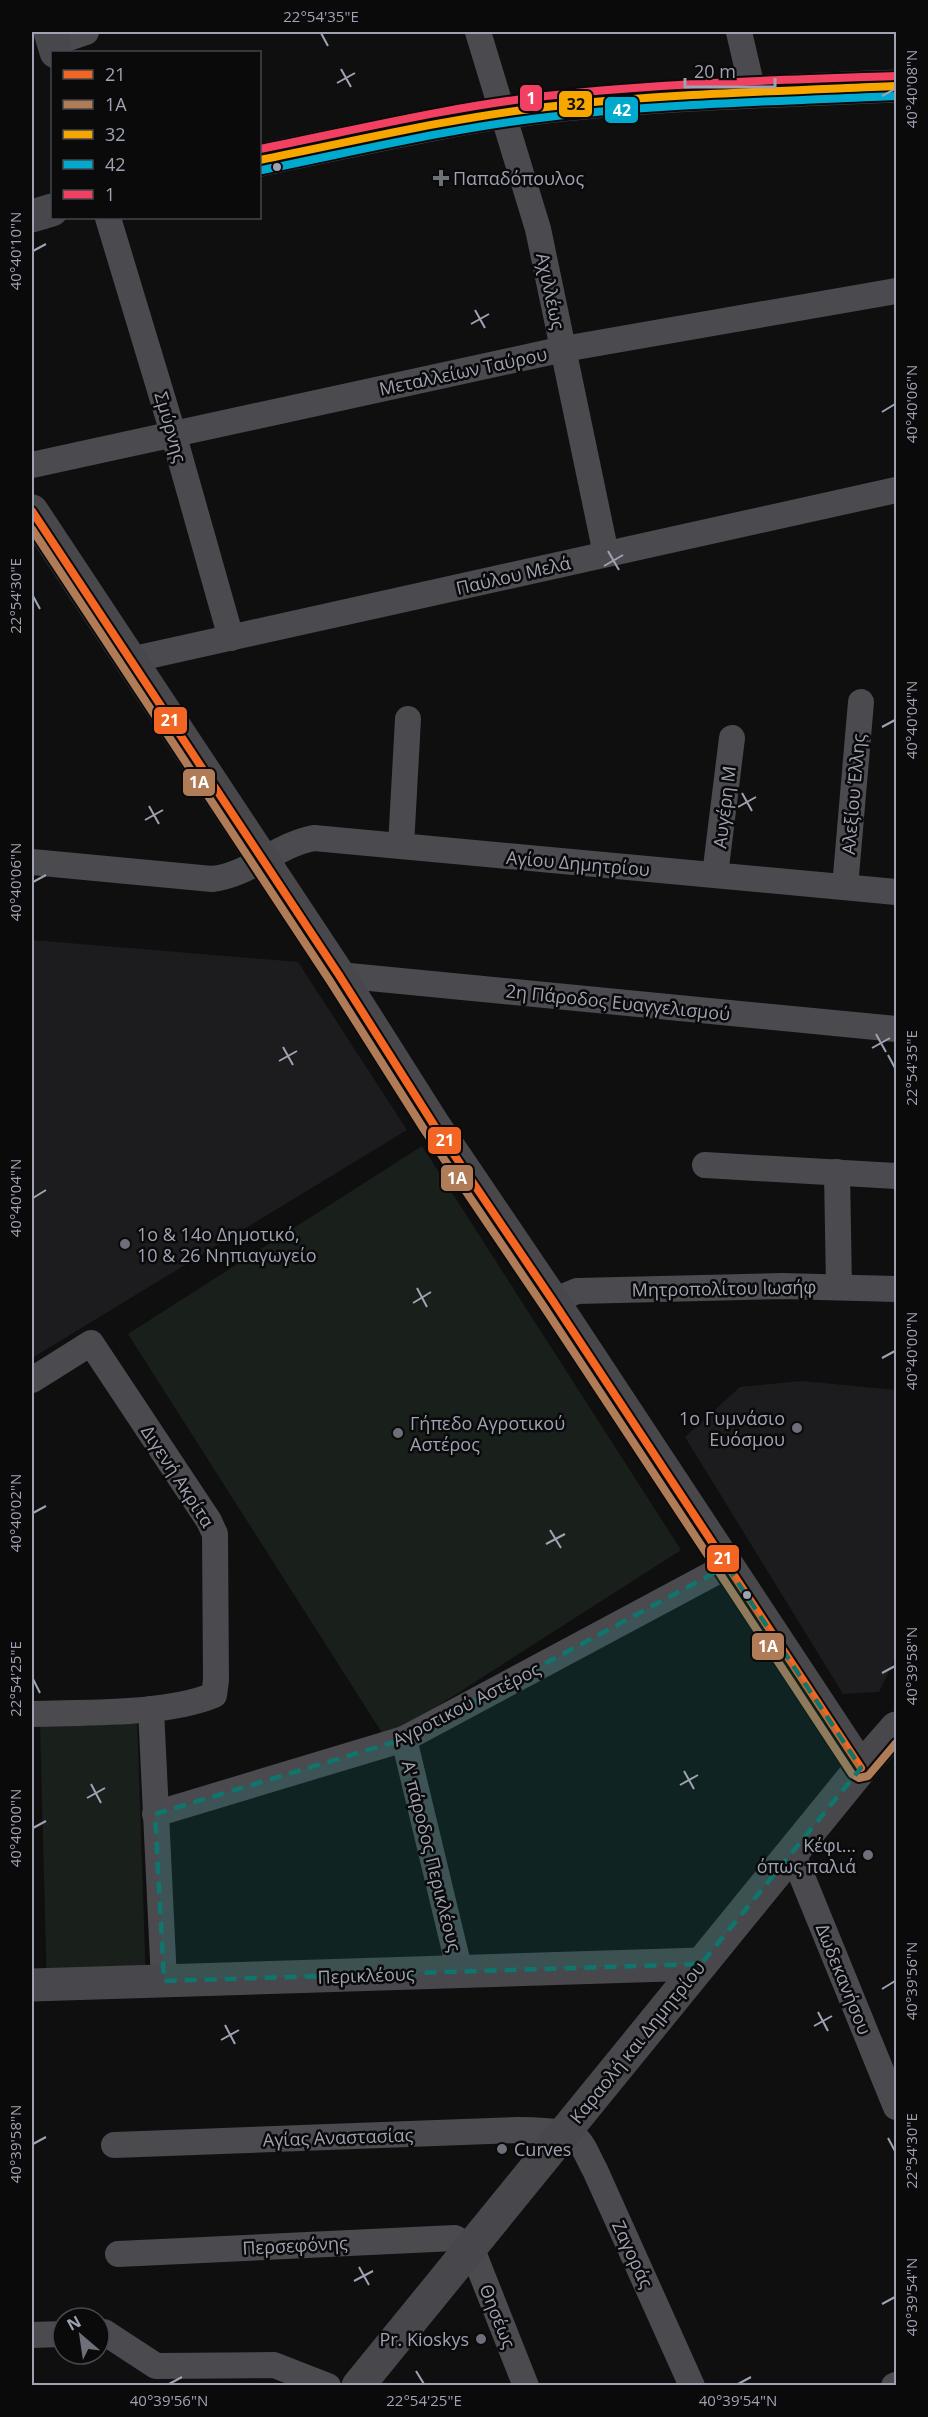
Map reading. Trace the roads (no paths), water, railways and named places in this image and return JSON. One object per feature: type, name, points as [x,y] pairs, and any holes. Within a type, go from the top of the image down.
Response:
[{"type":"street","points":[[53,42],[86,32]]},
{"type":"street","name":"Αχιλλέως","points":[[478,32],[538,229],[606,554]]},
{"type":"street","points":[[740,32],[753,92]]},
{"type":"street","points":[[261,160],[429,125],[504,113],[610,101],[897,86]]},
{"type":"street","points":[[32,216],[51,210]]},
{"type":"street","name":"Σμύρνης","points":[[108,219],[173,433],[231,638]]},
{"type":"street","name":"Μεταλλείων Ταύρου","points":[[32,465],[564,349],[897,291]]},
{"type":"street","name":"Παύλου Μελά","points":[[130,660],[897,490]]},
{"type":"street","points":[[32,511],[339,975],[434,1125],[554,1301],[861,1768]]},
{"type":"street","name":"Αλεξίου Έλλης","points":[[845,887],[861,702]]},
{"type":"street","points":[[401,846],[408,719]]},
{"type":"street","name":"Αυγέρη Μ","points":[[715,875],[732,738]]},
{"type":"street","name":"Αγίου Δημητρίου","points":[[32,862],[212,879],[231,875],[285,847],[314,838],[897,892]]},
{"type":"street","name":"2η Πάροδος Ευαγγελισμού","points":[[339,975],[897,1029]]},
{"type":"street","points":[[705,1165],[897,1176]]},
{"type":"street","points":[[837,1172],[839,1287]]},
{"type":"street","name":"Μητροπολίτου Ιωσήφ","points":[[554,1301],[577,1291],[782,1286],[897,1289]]},
{"type":"street","name":"Διγενή Ακρίτα","points":[[32,1380],[91,1343],[210,1521],[214,1534],[216,1680],[214,1695],[198,1702],[152,1709]]},
{"type":"street","name":"Αγροτικού Αστέρος","points":[[155,1814],[404,1739],[727,1566]]},
{"type":"street","points":[[32,1714],[152,1709],[164,1981]]},
{"type":"street","name":"Καραολή και Δημητρίου","points":[[358,2385],[792,1852],[897,1728]]},
{"type":"street","name":"Α' πάροδος Περικλέους","points":[[404,1739],[460,1972]]},
{"type":"street","name":"Δωδεκανήσου","points":[[792,1852],[889,2067],[897,2107]]},
{"type":"street","name":"Περικλέους","points":[[32,1985],[701,1964]]},
{"type":"street","name":"Αγίας Αναστασίας","points":[[114,2145],[518,2130],[542,2130],[562,2134]]},
{"type":"street","name":"Ζαγοράς","points":[[562,2134],[571,2135],[578,2140],[595,2170],[692,2385]]},
{"type":"street","name":"Περσεφόνης","points":[[118,2254],[448,2237],[455,2238],[471,2247]]},
{"type":"street","name":"Θησέως","points":[[471,2247],[525,2385]]},
{"type":"street","points":[[32,2335],[51,2334]]},
{"type":"street","points":[[111,2337],[156,2366],[274,2365],[328,2385]]},
{"type":"place","name":"Παπαδόπουλος","points":[[441,178]]},
{"type":"place","name":"1ο & 14ο Δημοτικό, 10 & 26 Νηπιαγωγείο","points":[[125,1244]]},
{"type":"place","name":"1ο Γυμνάσιο Ευόσμου","points":[[797,1428]]},
{"type":"place","name":"Γήπεδο Αγροτικού Αστέρος","points":[[398,1433]]},
{"type":"place","name":"Κέφι... όπως παλιά","points":[[868,1855]]},
{"type":"place","name":"Curves","points":[[502,2149]]},
{"type":"place","name":"Pr. Kioskys","points":[[481,2339]]}]
